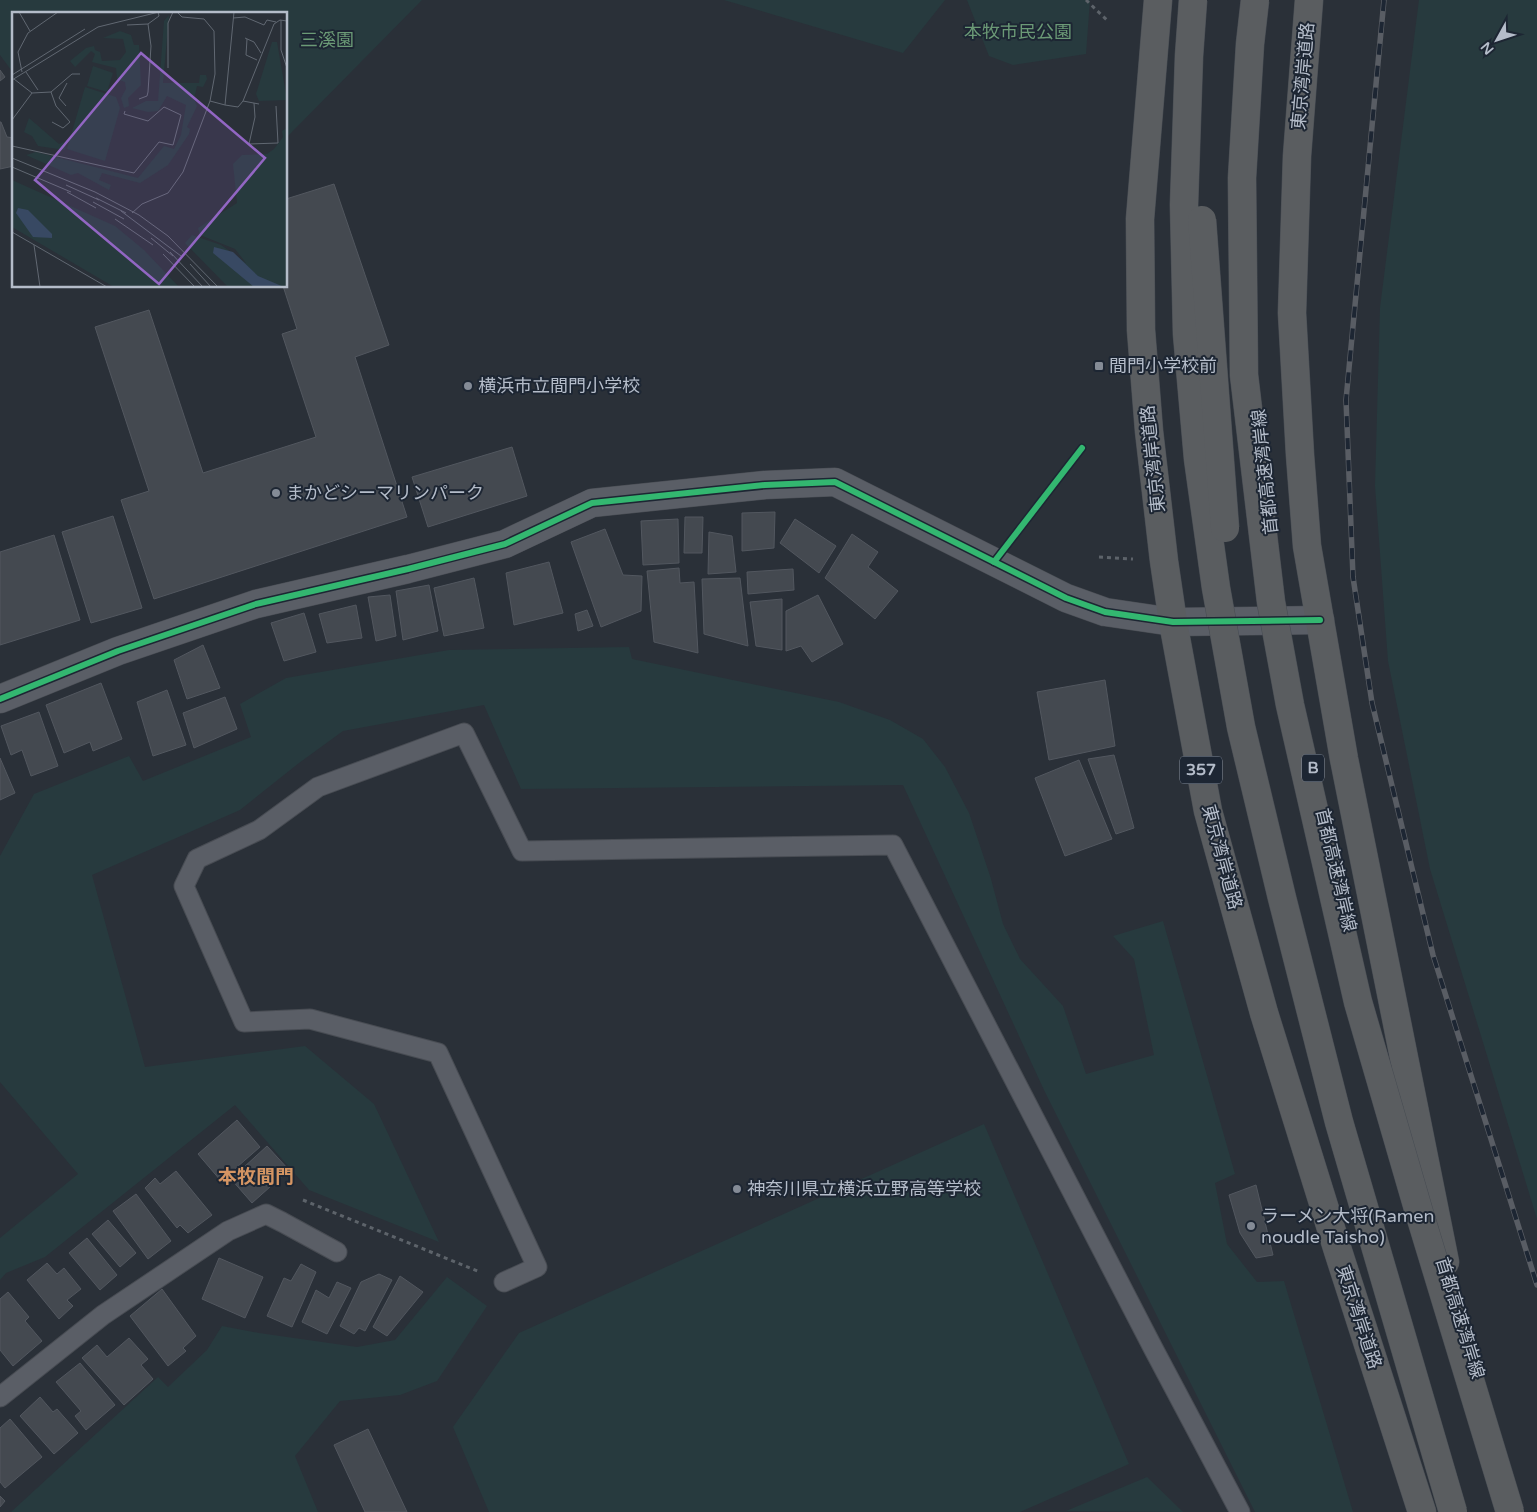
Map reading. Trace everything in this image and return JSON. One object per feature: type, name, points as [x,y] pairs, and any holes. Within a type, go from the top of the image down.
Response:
[{"type":"highway","name":"東京湾岸道路","points":[[1158,0],[1140,219],[1141,330],[1150,440],[1173,622],[1208,811],[1264,1013],[1422,1512]]},
{"type":"highway","points":[[1193,0],[1189,56],[1184,205],[1187,334],[1198,459],[1216,588],[1241,727],[1339,1122],[1453,1512]]},
{"type":"highway","points":[[1205,0],[1196,150],[1234,644],[1267,796],[1340,1089],[1463,1512]]},
{"type":"highway","points":[[1255,0],[1250,44],[1242,178],[1244,375],[1271,602],[1290,705],[1358,1002],[1419,1212],[1510,1512]]},
{"type":"highway","name":"首都高速湾岸線","points":[[1264,0],[1260,36],[1254,152],[1252,255],[1254,363],[1265,488],[1286,641],[1335,872],[1379,1052],[1519,1512]]},
{"type":"highway","name":"東京湾岸道路","points":[[1310,0],[1297,156],[1292,313],[1307,546],[1344,759],[1394,1010],[1484,1453],[1500,1512]]},
{"type":"street","points":[[0,699],[118,651],[256,604],[417,567],[506,544],[592,503],[764,485],[835,482],[1066,598],[1105,612],[1173,622],[1320,620]]},
{"type":"lane","points":[[504,1282],[537,1267],[438,1054],[310,1019],[244,1022],[184,886],[198,860],[259,830],[318,787],[464,733],[522,851],[893,845],[1240,1512]]},
{"type":"lane","points":[[0,1397],[103,1315],[228,1231],[266,1214],[337,1252]]},
{"type":"path","points":[[1086,0],[1109,22]]},
{"type":"path","points":[[994,562],[1082,448]]},
{"type":"path","points":[[318,1206],[504,1282]]},
{"type":"green space","name":"三溪園","points":[[0,0],[422,0],[288,136],[288,12],[12,12],[12,71],[0,55]]},
{"type":"green space","points":[[724,0],[945,0],[903,53]]},
{"type":"green space","name":"本牧市民公園","points":[[967,0],[1090,0],[1086,54],[1013,65],[989,56]]},
{"type":"green space","points":[[1419,0],[1537,0],[1537,1219],[1430,869],[1388,661],[1375,486],[1380,308]]},
{"type":"green space","points":[[629,647],[632,659],[839,702],[890,720],[923,739],[945,767],[969,813],[991,879],[1003,924],[1020,959],[1063,1006],[1086,1074],[1154,1055],[1134,959],[1113,936],[1163,921],[1235,1174],[1215,1183],[1227,1244],[1257,1282],[1284,1281],[1353,1512],[1255,1512],[1044,1090],[903,785],[521,789],[484,705],[343,731],[240,810],[92,875],[145,1067],[305,1046],[374,1104],[439,1242],[309,1190],[235,1105],[45,1257],[6,1273],[0,1280],[0,1238],[78,1174],[0,1082],[0,856],[34,794],[129,756],[143,781],[251,737],[240,704],[286,678],[449,650]]},
{"type":"green space","points":[[984,1124],[1129,1464],[1020,1512],[489,1512],[453,1427],[519,1333]]},
{"type":"green space","points":[[447,1277],[487,1306],[437,1381],[400,1395],[340,1401],[295,1456],[318,1512],[11,1512],[158,1377],[168,1387],[207,1350],[222,1326],[357,1347],[395,1340]]},
{"type":"green space","points":[[1147,1477],[1183,1512],[1066,1511]]},
{"type":"building","points":[[0,70],[5,77],[0,81]]},
{"type":"building","points":[[1,122],[7,137],[12,138],[12,166],[0,169]]},
{"type":"building","points":[[334,184],[389,345],[355,357],[407,517],[154,599],[121,500],[149,491],[95,327],[149,310],[203,473],[316,437],[282,334],[297,329],[284,288],[288,288],[288,198]]},
{"type":"building","points":[[512,447],[527,496],[428,527],[412,477]]},
{"type":"building","points":[[775,512],[774,548],[742,551],[742,513]]},
{"type":"building","points":[[113,516],[142,608],[91,623],[62,532]]},
{"type":"building","points":[[685,517],[703,517],[702,553],[684,553]]},
{"type":"building","points":[[678,519],[679,563],[643,565],[641,521]]},
{"type":"building","points":[[795,519],[836,546],[819,573],[780,543]]},
{"type":"building","points":[[605,529],[623,575],[642,576],[641,611],[601,627],[571,542]]},
{"type":"building","points":[[709,532],[732,536],[736,572],[708,574]]},
{"type":"building","points":[[852,534],[878,552],[868,567],[898,591],[875,619],[825,578]]},
{"type":"building","points":[[54,535],[80,620],[0,645],[0,552]]},
{"type":"building","points":[[549,562],[563,613],[514,625],[506,573]]},
{"type":"building","points":[[679,568],[680,583],[694,582],[698,653],[654,642],[647,571]]},
{"type":"building","points":[[793,569],[794,590],[748,594],[747,572]]},
{"type":"building","points":[[474,578],[484,628],[444,636],[434,588]]},
{"type":"building","points":[[740,578],[748,646],[704,634],[702,579]]},
{"type":"building","points":[[429,585],[438,631],[403,640],[396,591]]},
{"type":"building","points":[[390,595],[396,636],[376,641],[368,597]]},
{"type":"building","points":[[818,595],[843,644],[812,662],[801,646],[786,651],[786,611]]},
{"type":"building","points":[[782,599],[782,650],[756,646],[750,602]]},
{"type":"building","points":[[356,605],[362,638],[327,643],[319,614]]},
{"type":"building","points":[[587,610],[593,626],[578,631],[575,614]]},
{"type":"building","points":[[304,613],[316,652],[284,661],[271,623]]},
{"type":"building","points":[[203,645],[220,688],[187,699],[174,660]]},
{"type":"building","points":[[1105,680],[1115,746],[1049,760],[1037,692]]},
{"type":"building","points":[[101,683],[122,739],[93,751],[90,742],[64,753],[46,705]]},
{"type":"building","points":[[167,690],[186,745],[153,756],[137,702]]},
{"type":"building","points":[[225,697],[237,729],[194,748],[183,713]]},
{"type":"building","points":[[39,712],[58,766],[31,776],[22,750],[11,755],[1,726]]},
{"type":"building","points":[[1114,755],[1134,828],[1116,834],[1088,759]]},
{"type":"building","points":[[0,758],[15,793],[0,800]]},
{"type":"building","points":[[1079,760],[1112,839],[1065,856],[1035,778]]},
{"type":"building","points":[[237,1120],[260,1147],[221,1181],[198,1154]]},
{"type":"building","points":[[267,1146],[289,1170],[252,1203],[231,1179]]},
{"type":"building","points":[[176,1171],[212,1215],[188,1233],[180,1225],[177,1228],[145,1188],[155,1178],[160,1184]]},
{"type":"building","points":[[1256,1185],[1273,1255],[1256,1258],[1240,1233],[1229,1195]]},
{"type":"building","points":[[136,1194],[171,1241],[148,1259],[113,1211]]},
{"type":"building","points":[[108,1220],[136,1253],[120,1267],[92,1234]]},
{"type":"building","points":[[87,1238],[117,1275],[100,1290],[69,1253]]},
{"type":"building","points":[[219,1258],[263,1277],[245,1318],[202,1299]]},
{"type":"building","points":[[47,1263],[57,1274],[64,1268],[81,1289],[67,1300],[73,1306],[59,1319],[27,1280]]},
{"type":"building","points":[[301,1264],[316,1272],[292,1327],[267,1316],[284,1278],[291,1281]]},
{"type":"building","points":[[379,1274],[392,1280],[365,1331],[359,1328],[354,1334],[340,1326],[361,1282]]},
{"type":"building","points":[[400,1276],[423,1292],[387,1336],[373,1327]]},
{"type":"building","points":[[337,1282],[351,1288],[327,1334],[302,1322],[316,1290],[329,1298]]},
{"type":"building","points":[[162,1289],[196,1336],[183,1348],[186,1351],[168,1366],[130,1316]]},
{"type":"building","points":[[8,1292],[29,1317],[25,1321],[42,1341],[13,1366],[0,1350],[0,1299]]},
{"type":"building","points":[[129,1338],[148,1359],[141,1365],[153,1379],[124,1405],[82,1358],[97,1345],[107,1357]]},
{"type":"building","points":[[80,1363],[115,1405],[86,1430],[75,1416],[81,1411],[56,1382]]},
{"type":"building","points":[[40,1397],[53,1412],[57,1409],[78,1433],[54,1454],[20,1416]]},
{"type":"building","points":[[10,1419],[42,1457],[5,1488],[0,1482],[0,1428]]},
{"type":"building","points":[[368,1429],[407,1512],[365,1512],[334,1445]]},
{"type":"building","points":[[0,1496],[5,1501],[0,1507]]},
{"type":"railway","points":[[1384,0],[1346,400],[1353,577],[1372,703],[1433,955],[1537,1285]]},
{"type":"cycle path","points":[[994,562],[1082,448]]},
{"type":"cycle path","points":[[0,699],[118,651],[256,604],[408,569],[505,544],[592,503],[765,485],[835,482],[1066,598],[1105,612],[1173,622],[1320,620]]},
{"type":"place","name":"間門小学校前","points":[[1099,366]]},
{"type":"place","name":"横浜市立間門小学校","points":[[468,386]]},
{"type":"place","name":"まかどシーマリンパーク","points":[[276,493]]},
{"type":"place","name":"神奈川県立横浜立野高等学校","points":[[737,1189]]},
{"type":"place","name":"ラーメン大将(Ramen noudle Taisho)","points":[[1251,1226]]},
{"type":"district","name":"本牧間門","points":[[256,1177]]}]
